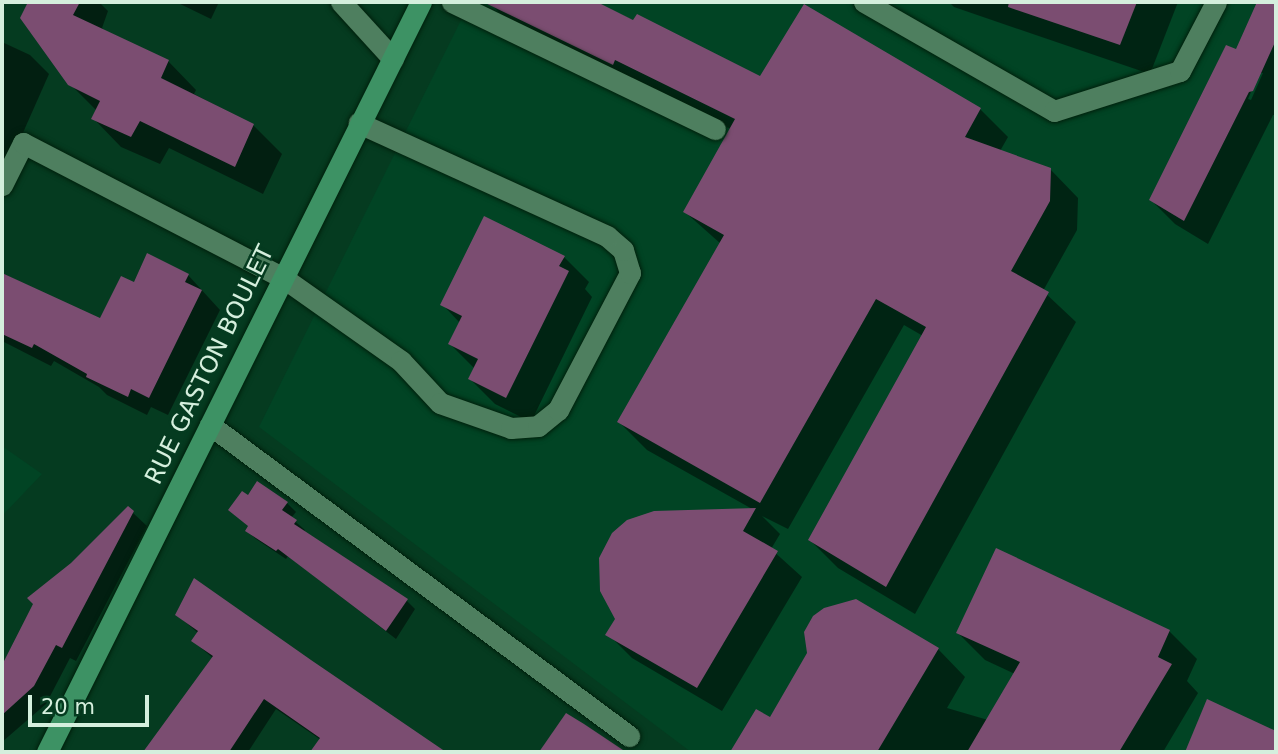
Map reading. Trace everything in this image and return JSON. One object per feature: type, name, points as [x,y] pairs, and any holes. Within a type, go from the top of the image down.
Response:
[{"type":"street","points":[[341,2],[393,59]]},
{"type":"street","name":"RUE GASTON BOULET","points":[[47,752],[421,2]]},
{"type":"street","points":[[452,2],[715,130]]},
{"type":"street","points":[[864,2],[1054,111],[1180,71],[1216,2]]},
{"type":"street","points":[[2,185],[23,143],[282,277],[401,360],[440,403],[511,428],[538,426],[558,410],[630,273],[623,250],[607,236],[359,123]]},
{"type":"street","points":[[210,425],[629,736]]},
{"type":"shaded area","points":[[470,2],[1276,2],[1276,752],[691,752],[259,427]]},
{"type":"shaded area","points":[[2,446],[42,474],[2,516]]},
{"type":"building","points":[[28,2],[80,2],[73,15],[169,60],[161,78],[254,124],[235,167],[140,121],[131,137],[91,119],[100,101],[68,85],[20,18]]},
{"type":"building","points":[[483,2],[597,2],[633,20],[637,14],[760,76],[804,4],[981,108],[965,137],[1051,168],[1050,201],[1011,271],[1049,292],[886,587],[808,540],[926,327],[876,299],[760,503],[617,422],[724,235],[683,212],[735,119],[615,60],[613,65]]},
{"type":"building","points":[[1009,2],[1137,2],[1120,45],[1008,7]]},
{"type":"building","points":[[1257,2],[1276,2],[1276,40],[1253,91],[1249,92],[1184,221],[1149,200],[1226,45],[1236,49]]},
{"type":"building","points":[[484,216],[565,256],[559,266],[569,271],[506,398],[468,379],[478,359],[448,344],[462,316],[440,305]]},
{"type":"building","points":[[147,253],[189,274],[185,282],[202,290],[149,398],[131,389],[128,397],[86,377],[87,374],[34,344],[32,348],[2,334],[2,273],[100,318],[121,276],[134,282]]},
{"type":"building","points":[[257,481],[288,502],[282,510],[297,520],[294,524],[408,599],[386,631],[278,549],[276,551],[245,531],[248,526],[228,510],[242,491],[248,495]]},
{"type":"building","points":[[128,506],[134,511],[62,648],[56,645],[34,686],[2,715],[2,665],[33,604],[27,598],[71,563]]},
{"type":"building","points":[[756,508],[743,531],[778,551],[697,688],[605,635],[615,619],[600,591],[599,558],[612,533],[627,520],[654,511]]},
{"type":"building","points":[[996,548],[1170,630],[1158,657],[1172,664],[1119,752],[967,752],[1020,662],[956,633]]},
{"type":"building","points":[[194,578],[446,752],[310,752],[320,738],[264,699],[229,752],[143,752],[213,656],[191,641],[198,631],[175,615]]},
{"type":"building","points":[[856,599],[939,648],[877,752],[730,752],[756,709],[770,717],[807,653],[804,632],[813,616],[824,608]]},
{"type":"building","points":[[1207,699],[1276,731],[1276,752],[1185,752]]},
{"type":"building","points":[[566,713],[584,724],[626,752],[539,752]]}]
